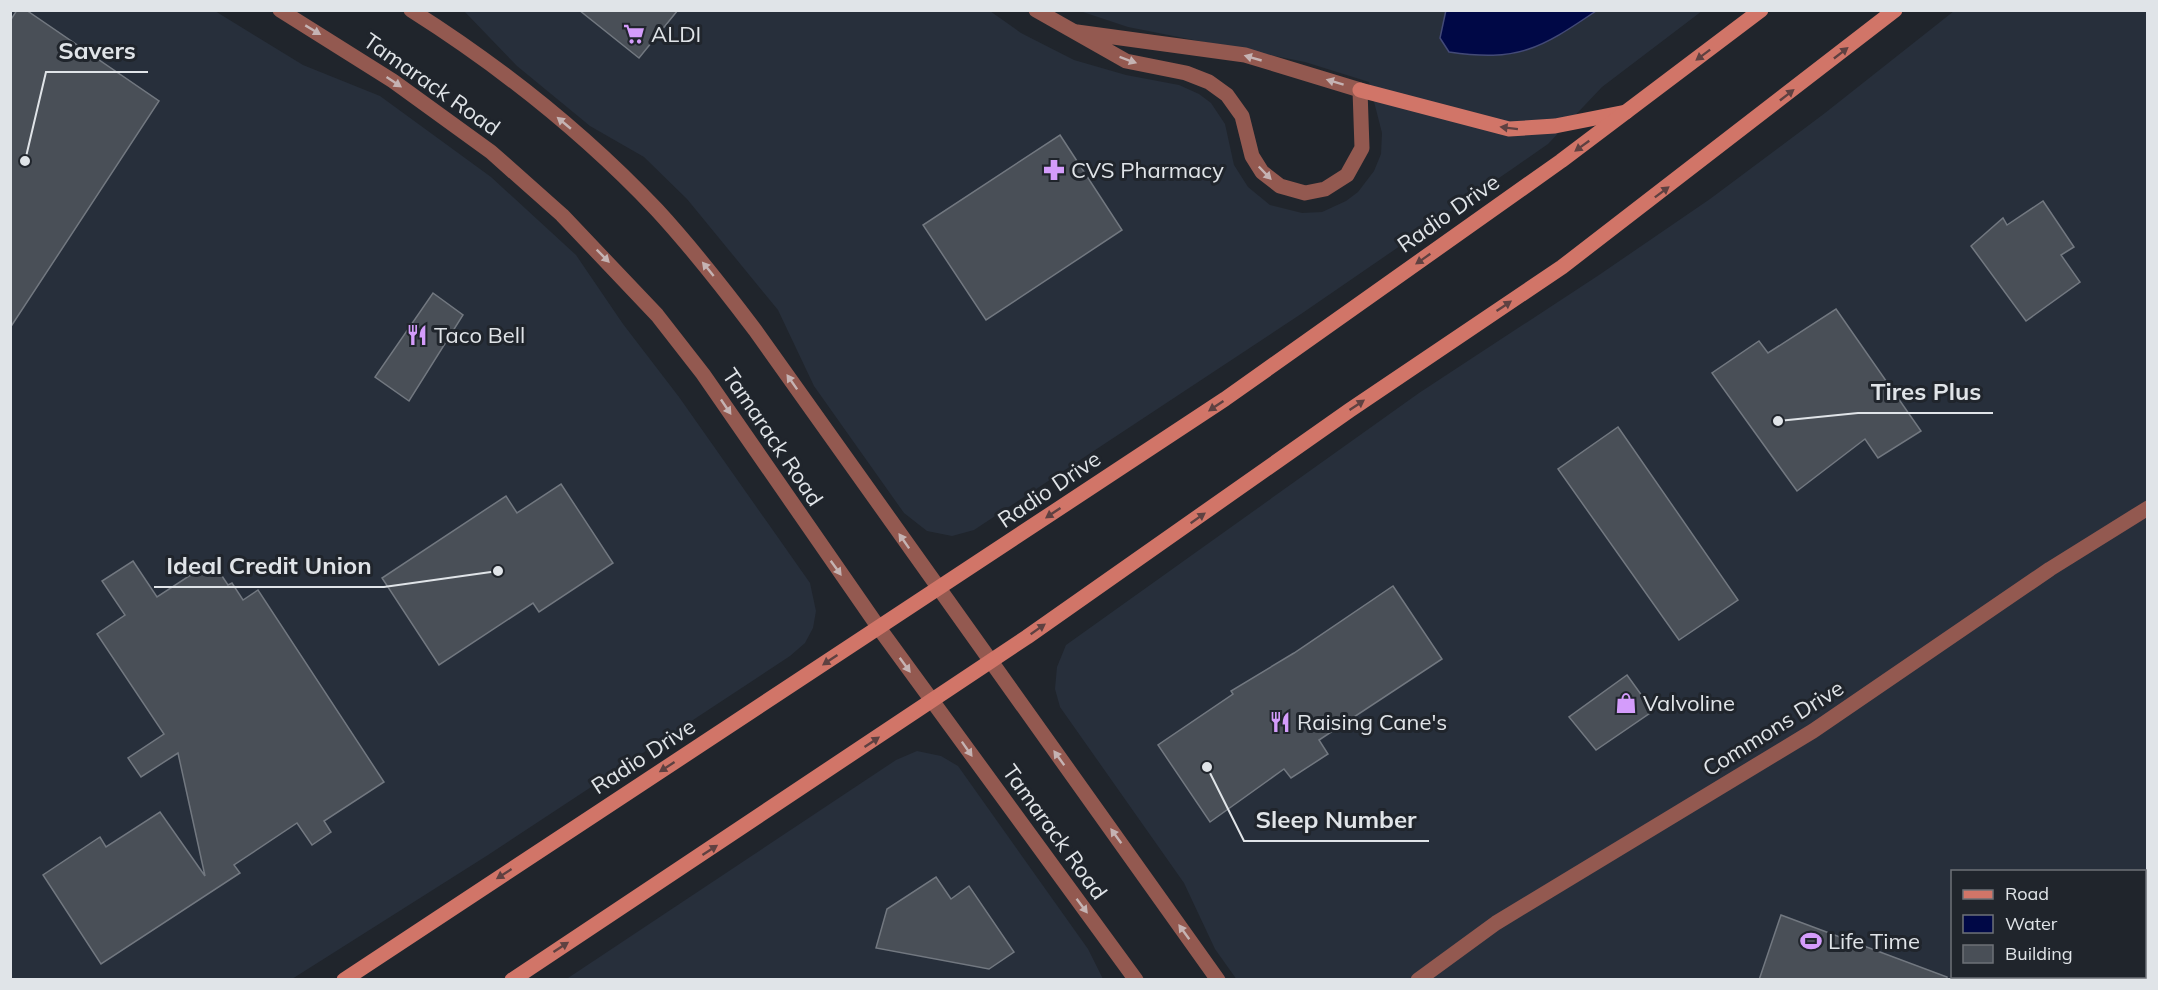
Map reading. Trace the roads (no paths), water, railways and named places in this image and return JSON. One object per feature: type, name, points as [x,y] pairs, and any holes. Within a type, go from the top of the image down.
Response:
[{"type":"main road","name":"Radio Drive","points":[[344,980],[1225,399],[1629,111],[1761,10]]},
{"type":"main road","points":[[512,980],[990,662],[1350,410],[1562,267],[1895,10]]},
{"type":"main road","points":[[1360,90],[1509,129],[1555,126],[1629,111]]},
{"type":"street","name":"Tamarack Road","points":[[280,10],[393,81],[482,145],[532,188],[611,264],[657,315],[703,374],[879,628],[1136,980]]},
{"type":"street","name":"Tamarack Road","points":[[411,10],[487,61],[608,161],[705,265],[755,330],[1218,980]]},
{"type":"street","points":[[1036,10],[1126,62],[1186,73],[1209,82],[1227,95],[1242,116],[1252,156],[1262,172],[1280,186],[1305,193],[1325,189],[1347,175],[1362,148],[1360,90],[1245,55],[1077,32]]},
{"type":"street","name":"Commons Drive","points":[[1418,980],[1496,923],[1813,731],[2050,569],[2148,508]]},
{"type":"water","points":[[1446,10],[1596,11],[1559,35],[1527,50],[1493,55],[1473,55],[1449,52],[1440,38]]},
{"type":"place","name":"ALDI","points":[[634,34]]},
{"type":"place","name":"Savers","points":[[25,161]]},
{"type":"place","name":"CVS Pharmacy","points":[[1054,170]]},
{"type":"place","name":"Taco Bell","points":[[417,335]]},
{"type":"place","name":"Tires Plus","points":[[1778,421]]},
{"type":"place","name":"Ideal Credit Union","points":[[498,571]]},
{"type":"place","name":"Valvoline","points":[[1626,703]]},
{"type":"place","name":"Raising Cane's","points":[[1280,722]]},
{"type":"place","name":"Sleep Number","points":[[1207,767]]},
{"type":"place","name":"Life Time","points":[[1811,941]]}]
